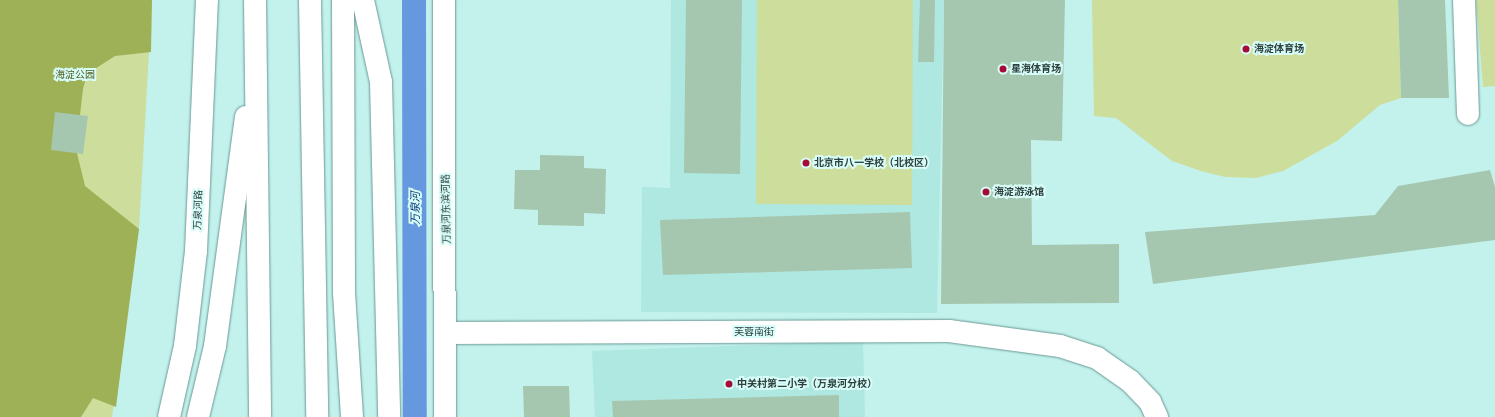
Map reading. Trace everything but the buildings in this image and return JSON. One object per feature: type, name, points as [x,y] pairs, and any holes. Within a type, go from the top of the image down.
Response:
[{"type":"main road","name":"万泉河路","points":[[169,417],[185,346],[196,251],[207,0]]},
{"type":"main road","points":[[255,0],[260,417]]},
{"type":"main road","points":[[310,0],[317,417]]},
{"type":"main road","points":[[343,0],[344,293],[352,417]]},
{"type":"main road","points":[[363,0],[381,82],[389,417]]},
{"type":"main road","name":"万泉河东滨河路","points":[[444,0],[447,333],[445,417]]},
{"type":"main road","points":[[1464,0],[1468,114]]},
{"type":"main road","points":[[198,417],[215,346],[256,41]]},
{"type":"main road","name":"芙蓉南街","points":[[447,333],[948,330],[1060,346],[1097,358],[1130,381],[1150,402],[1157,417]]},
{"type":"shaded area","name":"北京市八一学校（北校区）","points":[[671,0],[944,0],[937,313],[641,312],[642,187],[670,188]]},
{"type":"shaded area","name":"中关村第二小学（万泉河分校）","points":[[863,341],[865,417],[595,417],[592,351]]},
{"type":"green space","name":"海淀公园","points":[[0,0],[152,0],[139,229],[112,417],[0,417]]},
{"type":"green space","name":"海淀公园","points":[[0,0],[152,0],[151,52],[115,56],[87,74],[83,89],[76,149],[85,186],[139,229],[116,407],[93,398],[81,417],[0,417]]},
{"type":"green space","points":[[757,0],[913,0],[912,205],[756,204]]},
{"type":"green space","name":"海淀体育场","points":[[1092,0],[1398,0],[1401,98],[1380,105],[1337,141],[1283,171],[1256,178],[1225,177],[1201,171],[1172,161],[1116,118],[1094,116]]},
{"type":"green space","points":[[1476,0],[1495,0],[1495,86],[1483,87]]},
{"type":"waterway","name":"万泉河","points":[[414,0],[415,417]]},
{"type":"place","name":"海淀体育场","points":[[1246,49]]},
{"type":"place","name":"星海体育场","points":[[1003,69]]},
{"type":"place","name":"北京市八一学校（北校区）","points":[[806,163]]},
{"type":"place","name":"海淀游泳馆","points":[[986,192]]},
{"type":"place","name":"中关村第二小学（万泉河分校）","points":[[729,384]]}]
